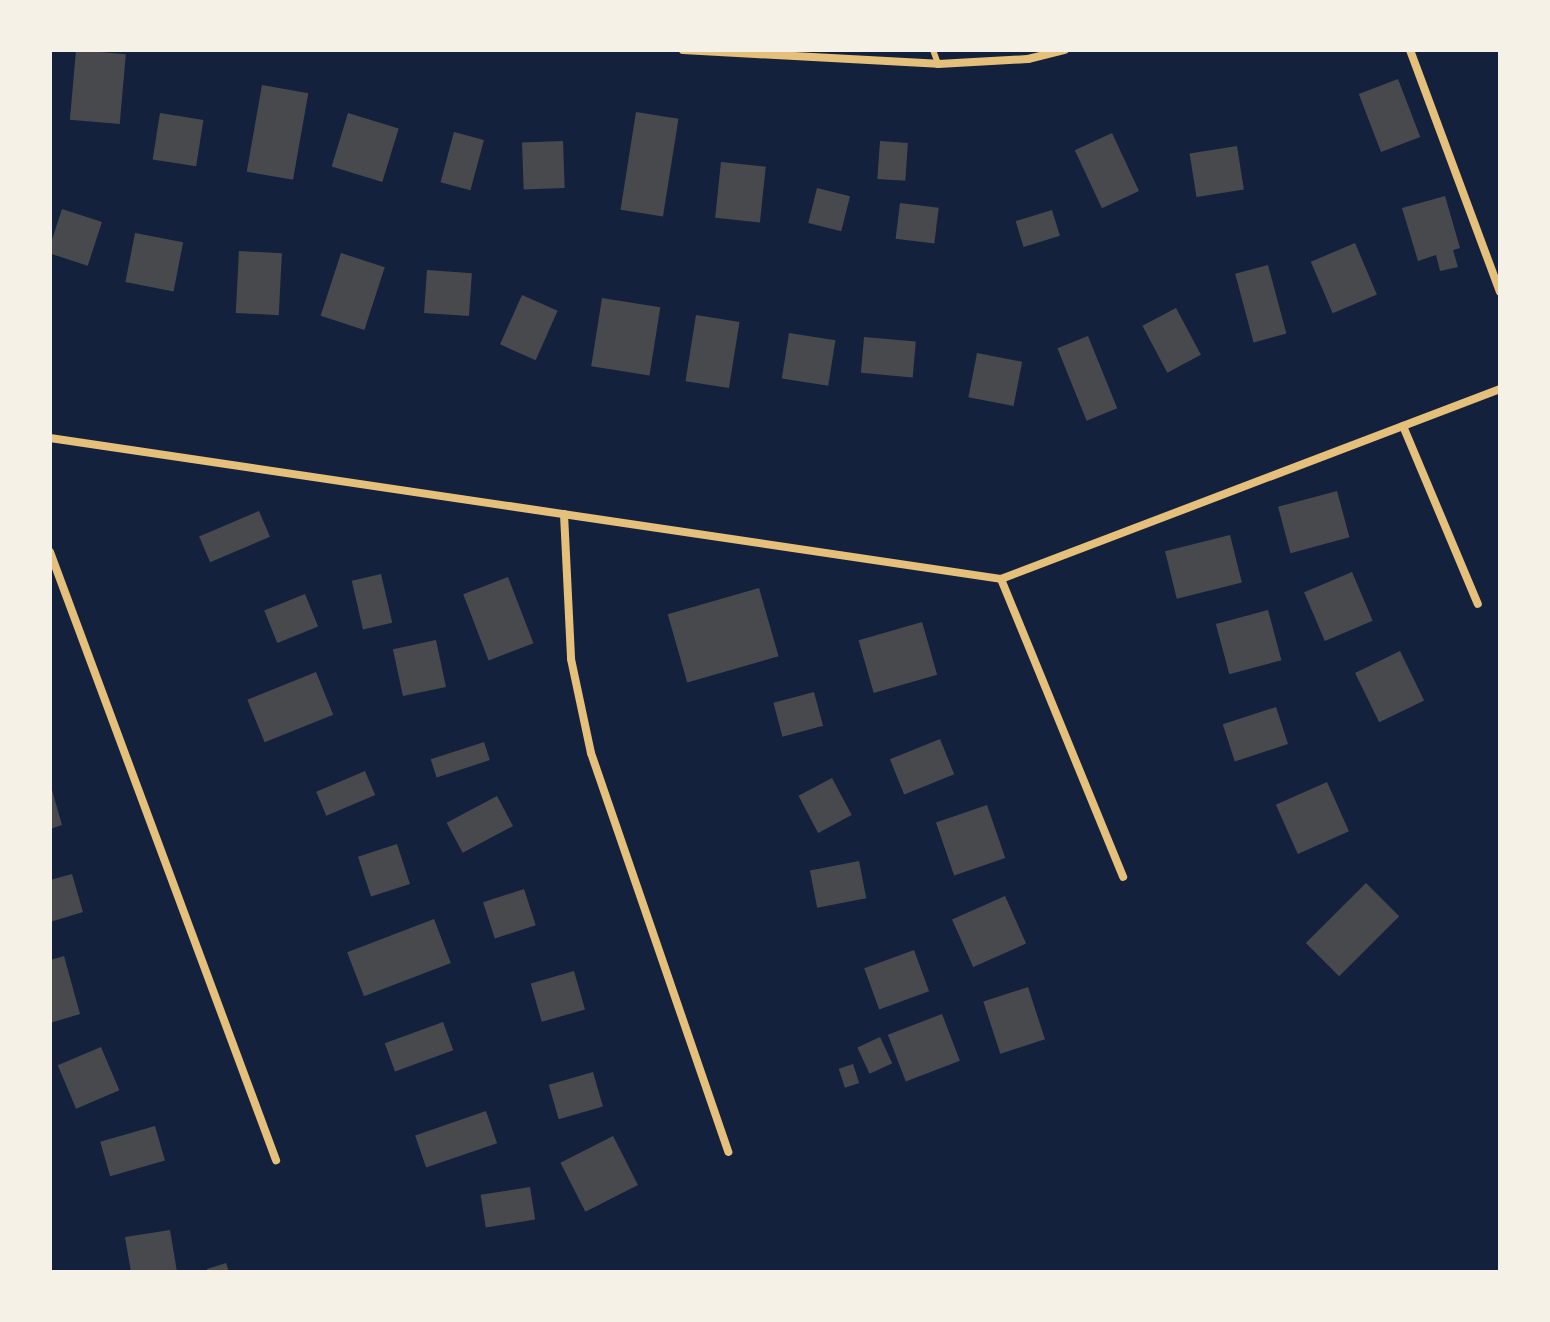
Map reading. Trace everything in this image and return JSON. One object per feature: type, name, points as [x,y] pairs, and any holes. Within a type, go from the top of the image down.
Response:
[{"type":"street","points":[[683,50],[938,64],[1028,59],[1065,50]]},
{"type":"street","points":[[1410,50],[1500,292]]},
{"type":"street","points":[[50,438],[1001,579],[1500,389]]},
{"type":"street","points":[[1403,426],[1478,604]]},
{"type":"street","points":[[564,514],[571,659],[591,753],[728,1152]]},
{"type":"street","points":[[50,552],[276,1160]]},
{"type":"street","points":[[1001,579],[1123,877]]},
{"type":"lane","points":[[933,50],[938,64]]},
{"type":"building","points":[[76,50],[126,54],[120,124],[70,120]]},
{"type":"building","points":[[1398,79],[1420,137],[1381,152],[1359,94]]},
{"type":"building","points":[[262,85],[308,93],[293,180],[247,172]]},
{"type":"building","points":[[636,112],[678,119],[663,217],[621,210]]},
{"type":"building","points":[[160,113],[203,120],[196,166],[153,159]]},
{"type":"building","points":[[348,113],[399,128],[382,182],[332,167]]},
{"type":"building","points":[[454,132],[484,140],[470,190],[441,182]]},
{"type":"building","points":[[1112,133],[1139,191],[1102,208],[1075,150]]},
{"type":"building","points":[[563,141],[565,188],[524,189],[522,142]]},
{"type":"building","points":[[880,141],[908,143],[905,181],[877,179]]},
{"type":"building","points":[[1237,146],[1244,189],[1196,197],[1190,154]]},
{"type":"building","points":[[721,162],[766,167],[760,222],[715,218]]},
{"type":"building","points":[[817,188],[850,196],[841,231],[808,223]]},
{"type":"building","points":[[1445,196],[1460,248],[1453,250],[1458,267],[1440,271],[1436,255],[1418,261],[1402,208]]},
{"type":"building","points":[[900,203],[939,208],[934,243],[896,239]]},
{"type":"building","points":[[62,209],[102,222],[88,266],[50,253]]},
{"type":"building","points":[[1052,210],[1060,236],[1024,247],[1016,221]]},
{"type":"building","points":[[135,233],[183,242],[174,291],[125,282]]},
{"type":"building","points":[[1355,243],[1377,295],[1333,313],[1311,262]]},
{"type":"building","points":[[239,251],[282,253],[279,315],[236,313]]},
{"type":"building","points":[[341,253],[385,267],[364,330],[321,316]]},
{"type":"building","points":[[1268,265],[1286,334],[1254,342],[1235,274]]},
{"type":"building","points":[[427,270],[472,273],[469,316],[424,313]]},
{"type":"building","points":[[522,295],[558,311],[536,360],[500,344]]},
{"type":"building","points":[[602,298],[660,307],[649,375],[591,366]]},
{"type":"building","points":[[1176,308],[1201,355],[1167,373],[1142,326]]},
{"type":"building","points":[[696,315],[739,322],[729,388],[686,381]]},
{"type":"building","points":[[789,333],[835,340],[828,386],[782,378]]},
{"type":"building","points":[[1088,336],[1117,408],[1087,421],[1057,348]]},
{"type":"building","points":[[864,337],[916,342],[913,377],[861,373]]},
{"type":"building","points":[[977,353],[1022,362],[1014,406],[968,397]]},
{"type":"building","points":[[1337,491],[1349,537],[1291,553],[1278,507]]},
{"type":"building","points":[[259,511],[270,537],[210,562],[199,536]]},
{"type":"building","points":[[1230,535],[1242,583],[1177,599],[1165,551]]},
{"type":"building","points":[[1352,572],[1373,621],[1325,641],[1304,592]]},
{"type":"building","points":[[381,574],[392,623],[363,629],[352,581]]},
{"type":"building","points":[[508,577],[533,643],[489,660],[463,594]]},
{"type":"building","points":[[759,588],[779,656],[687,682],[668,614]]},
{"type":"building","points":[[305,594],[318,626],[277,643],[264,610]]},
{"type":"building","points":[[1268,610],[1281,660],[1229,674],[1216,624]]},
{"type":"building","points":[[922,622],[937,675],[874,693],[859,640]]},
{"type":"building","points":[[436,640],[446,687],[403,696],[393,649]]},
{"type":"building","points":[[1400,651],[1424,700],[1379,722],[1355,673]]},
{"type":"building","points":[[316,672],[333,715],[265,742],[247,700]]},
{"type":"building","points":[[814,692],[823,726],[782,737],[773,703]]},
{"type":"building","points":[[1276,707],[1288,744],[1235,761],[1223,724]]},
{"type":"building","points":[[940,739],[954,774],[904,794],[890,759]]},
{"type":"building","points":[[484,742],[490,760],[437,777],[431,759]]},
{"type":"building","points":[[365,771],[375,795],[326,816],[316,792]]},
{"type":"building","points":[[832,778],[852,815],[818,833],[798,796]]},
{"type":"building","points":[[1327,782],[1349,831],[1298,854],[1276,805]]},
{"type":"building","points":[[50,783],[62,825],[50,829]]},
{"type":"building","points":[[497,796],[513,826],[463,853],[447,823]]},
{"type":"building","points":[[987,805],[1005,858],[954,876],[936,823]]},
{"type":"building","points":[[397,844],[410,884],[371,897],[358,857]]},
{"type":"building","points":[[859,861],[866,898],[817,908],[810,871]]},
{"type":"building","points":[[72,874],[83,912],[50,922],[50,880]]},
{"type":"building","points":[[1366,883],[1399,916],[1339,976],[1306,943]]},
{"type":"building","points":[[524,889],[536,925],[495,938],[483,902]]},
{"type":"building","points":[[1005,896],[1026,944],[973,967],[952,920]]},
{"type":"building","points":[[434,919],[451,963],[364,996],[347,952]]},
{"type":"building","points":[[914,950],[929,991],[879,1009],[864,968]]},
{"type":"building","points":[[64,956],[80,1014],[50,1023],[50,960]]},
{"type":"building","points":[[574,971],[585,1009],[542,1022],[531,983]]},
{"type":"building","points":[[1028,987],[1045,1039],[1000,1054],[983,1002]]},
{"type":"building","points":[[942,1014],[960,1061],[906,1081],[888,1035]]},
{"type":"building","points":[[443,1022],[453,1050],[395,1071],[385,1043]]},
{"type":"building","points":[[880,1037],[892,1063],[870,1074],[857,1048]]},
{"type":"building","points":[[101,1047],[119,1090],[76,1109],[58,1065]]},
{"type":"building","points":[[853,1064],[859,1083],[845,1088],[839,1069]]},
{"type":"building","points":[[593,1072],[603,1107],[559,1119],[549,1085]]},
{"type":"building","points":[[486,1111],[497,1143],[426,1168],[415,1135]]},
{"type":"building","points":[[155,1126],[165,1161],[110,1176],[100,1142]]},
{"type":"building","points":[[613,1136],[638,1185],[585,1212],[560,1163]]},
{"type":"building","points":[[530,1187],[535,1220],[486,1227],[481,1195]]},
{"type":"building","points":[[170,1230],[177,1272],[131,1272],[125,1237]]},
{"type":"building","points":[[226,1263],[229,1272],[208,1272],[207,1269]]}]
